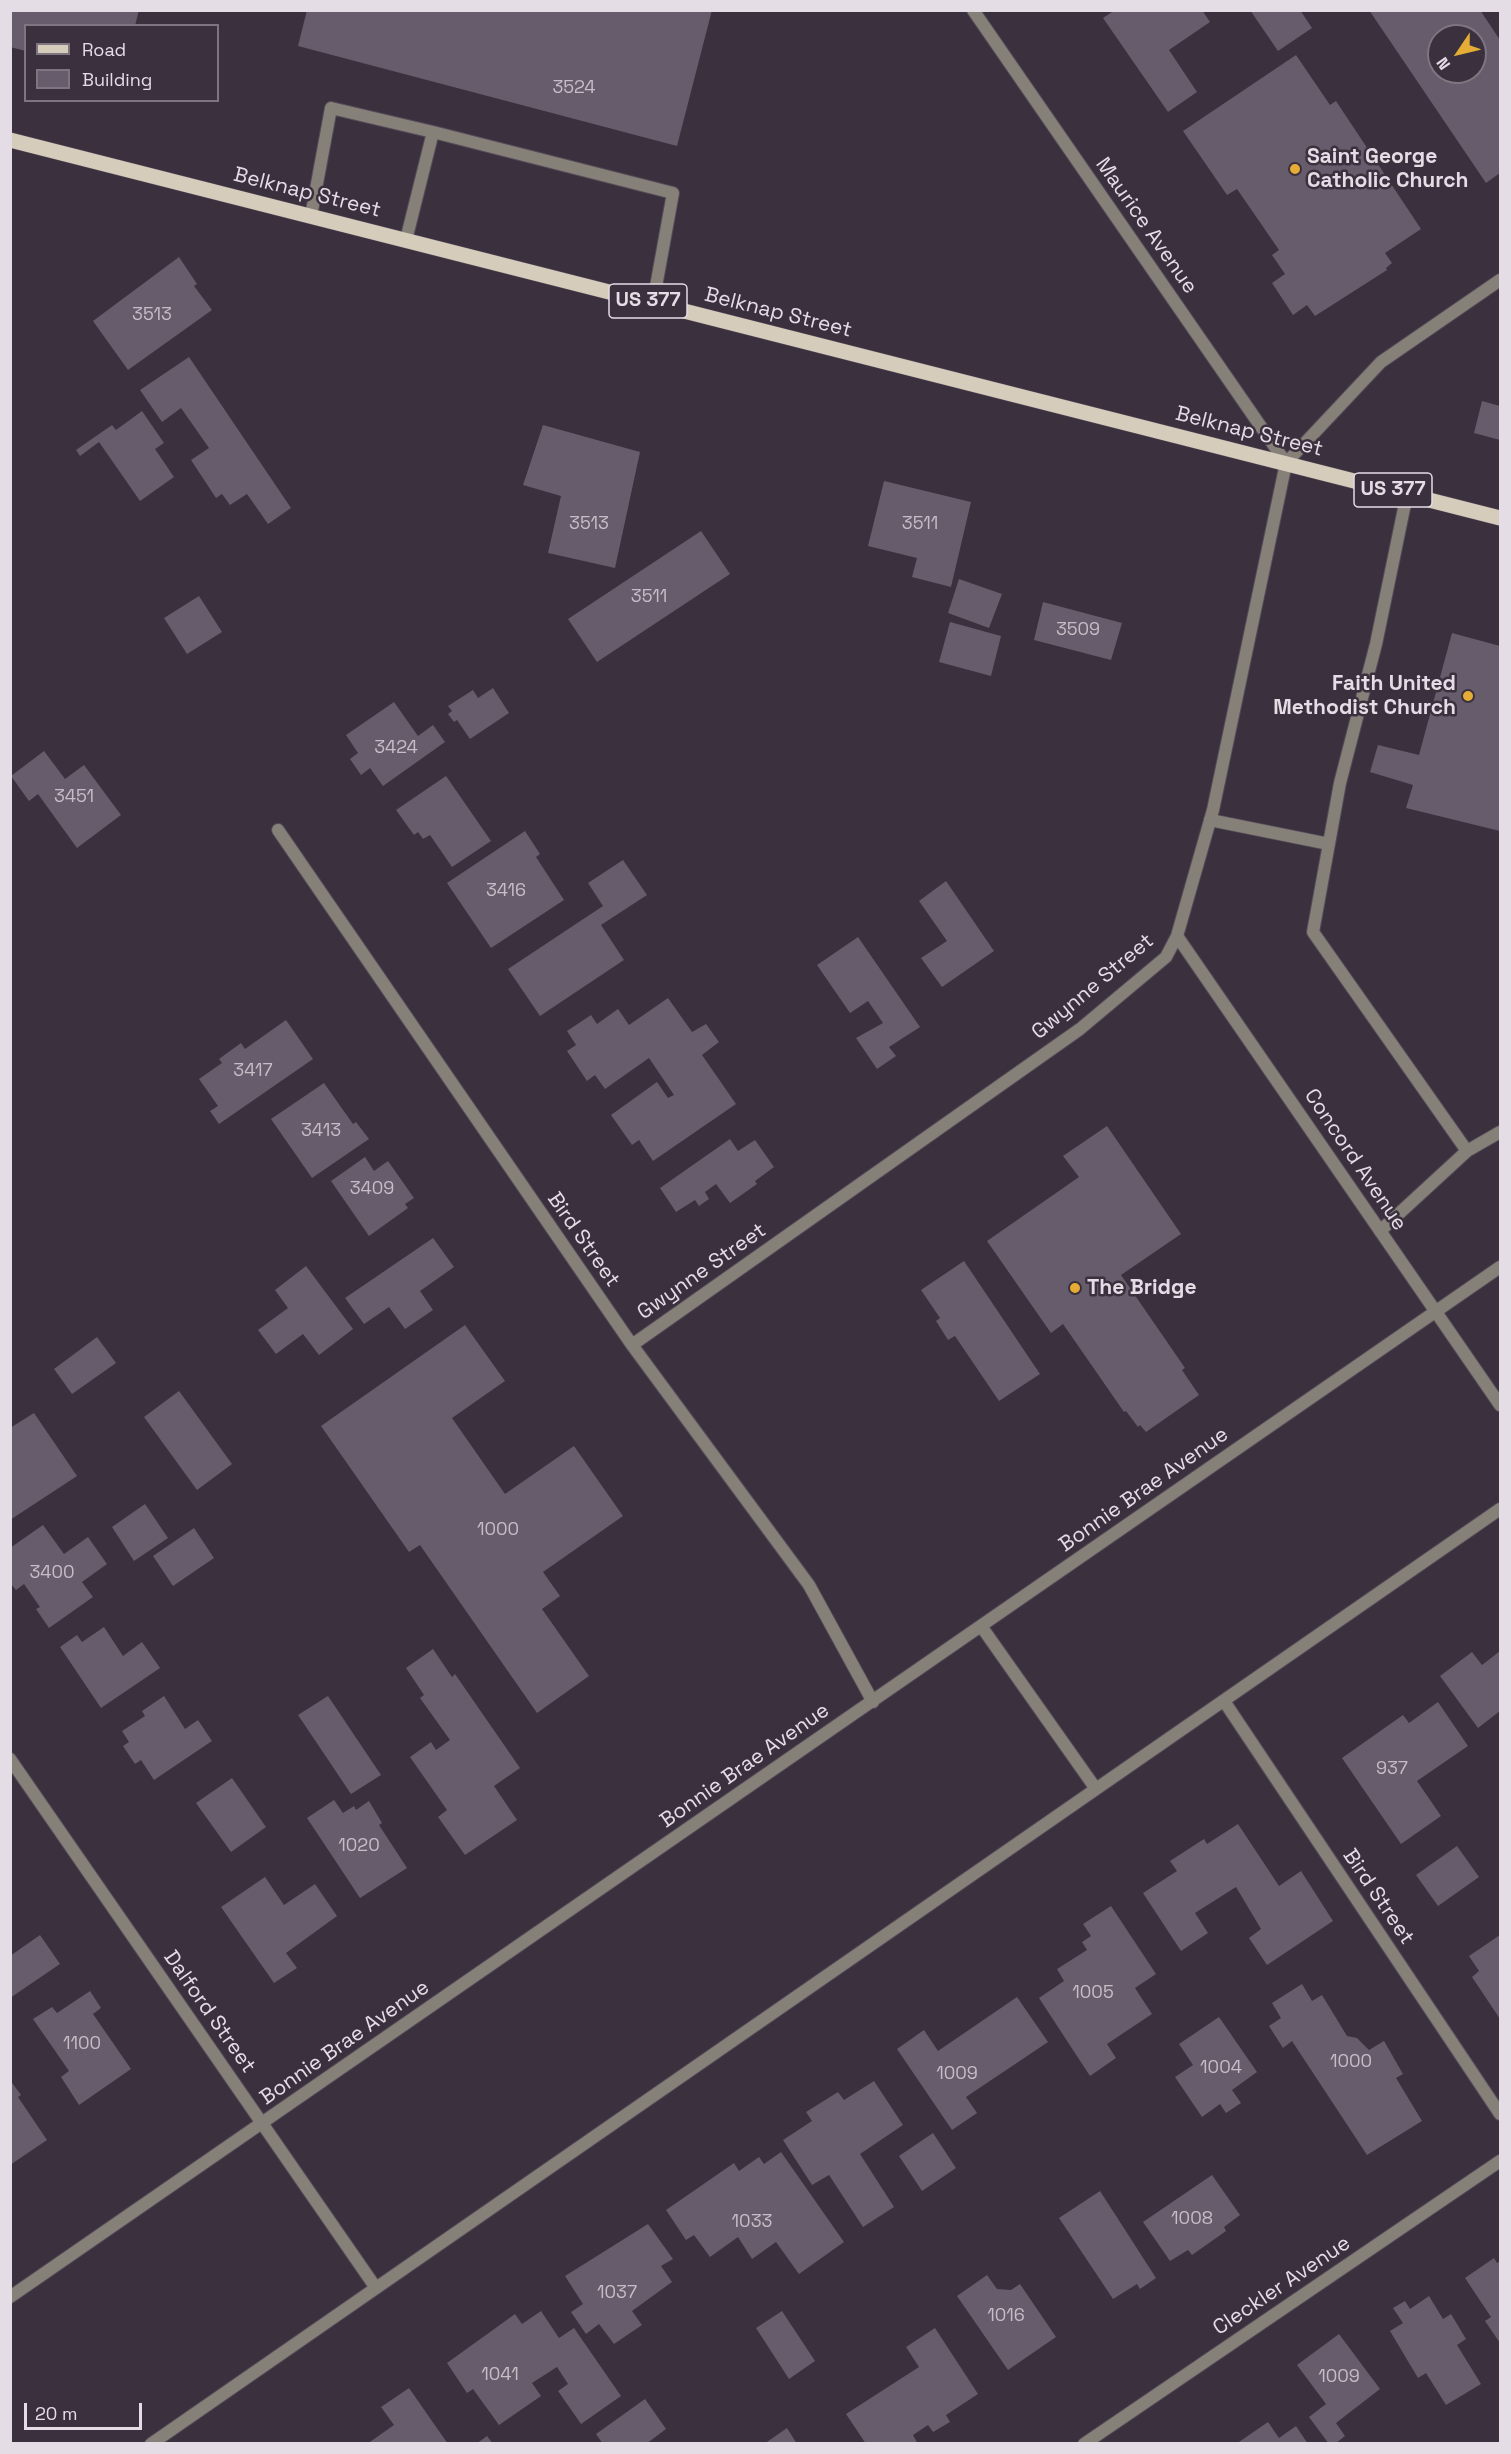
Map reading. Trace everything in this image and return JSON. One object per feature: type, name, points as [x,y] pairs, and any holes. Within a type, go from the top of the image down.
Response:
[{"type":"main road","name":"Belknap Street","points":[[10,140],[1500,518]]},
{"type":"street","name":"Maurice Avenue","points":[[973,10],[1286,463]]},
{"type":"street","points":[[311,216],[331,108],[433,132],[673,194],[653,303]]},
{"type":"street","points":[[406,240],[433,132]]},
{"type":"street","points":[[1286,463],[1381,362],[1500,280]]},
{"type":"street","name":"Gwynne Street","points":[[632,1346],[1080,1029],[1166,957],[1177,936],[1210,820],[1286,463]]},
{"type":"street","points":[[1407,494],[1376,644],[1340,783],[1313,932],[1467,1150]]},
{"type":"street","points":[[1210,820],[1329,844]]},
{"type":"street","name":"Bird Street","points":[[278,830],[632,1346],[809,1585],[873,1702]]},
{"type":"street","name":"Concord Avenue","points":[[1177,936],[1500,1405]]},
{"type":"street","points":[[1380,1231],[1467,1150],[1500,1132]]},
{"type":"street","name":"Bonnie Brae Avenue","points":[[10,2297],[1500,1267]]},
{"type":"street","points":[[151,2444],[1500,1509]]},
{"type":"street","points":[[981,1626],[1096,1789]]},
{"type":"street","name":"Bird Street","points":[[1224,1701],[1500,2114]]},
{"type":"street","name":"Dalford Street","points":[[10,1759],[376,2288]]},
{"type":"street","name":"Cleckler Avenue","points":[[1084,2444],[1500,2161]]},
{"type":"building","points":[[10,10],[139,10],[136,24],[24,24],[24,50],[10,47]]},
{"type":"building","points":[[307,10],[712,10],[677,146],[298,46]]},
{"type":"building","points":[[1115,10],[1202,10],[1210,22],[1169,50],[1197,92],[1168,112],[1103,18]]},
{"type":"building","points":[[1250,10],[1300,10],[1312,28],[1278,51]]},
{"type":"building","points":[[1369,10],[1480,10],[1500,40],[1500,173],[1486,183]]},
{"type":"building","name":"Saint George Catholic Church","points":[[1296,55],[1330,105],[1336,101],[1421,229],[1385,253],[1392,263],[1386,268],[1387,270],[1315,316],[1307,305],[1293,315],[1272,283],[1285,274],[1272,255],[1279,250],[1237,189],[1227,195],[1183,131]]},
{"type":"building","points":[[179,257],[197,284],[194,286],[212,310],[128,370],[93,321]]},
{"type":"building","points":[[189,357],[291,508],[268,524],[247,494],[230,505],[222,494],[216,498],[191,460],[209,448],[181,408],[162,422],[140,390]]},
{"type":"building","points":[[1482,401],[1500,406],[1500,440],[1474,433]]},
{"type":"building","points":[[142,411],[164,443],[155,449],[174,477],[140,501],[99,442],[80,456],[76,450],[112,425],[116,430]]},
{"type":"building","points":[[543,425],[640,452],[615,568],[548,553],[561,496],[523,485]]},
{"type":"building","points":[[884,481],[971,502],[951,587],[912,577],[917,558],[868,546]]},
{"type":"building","points":[[701,531],[730,574],[597,662],[568,619]]},
{"type":"building","points":[[959,579],[1002,594],[989,628],[948,613]]},
{"type":"building","points":[[199,596],[222,632],[187,654],[164,618]]},
{"type":"building","points":[[1043,602],[1122,623],[1111,660],[1034,640]]},
{"type":"building","points":[[950,622],[1001,636],[991,676],[939,662]]},
{"type":"building","name":"Faith United Methodist Church","points":[[1452,633],[1500,646],[1500,831],[1406,808],[1413,785],[1370,772],[1378,745],[1419,755]]},
{"type":"building","points":[[493,688],[509,713],[470,739],[457,720],[454,722],[448,714],[452,711],[448,706],[473,690],[478,698]]},
{"type":"building","points":[[394,702],[418,736],[433,725],[445,742],[383,786],[370,768],[361,775],[350,759],[358,753],[346,735]]},
{"type":"building","points":[[44,751],[65,779],[84,765],[121,815],[77,848],[38,794],[29,801],[11,776]]},
{"type":"building","points":[[446,776],[491,841],[452,867],[430,835],[423,839],[418,832],[414,835],[396,810]]},
{"type":"building","points":[[525,831],[540,854],[536,857],[564,900],[491,948],[447,883]]},
{"type":"building","points":[[623,860],[647,895],[601,925],[624,960],[540,1016],[508,969],[603,906],[588,883]]},
{"type":"building","points":[[946,881],[994,951],[942,987],[921,958],[947,941],[919,901]]},
{"type":"building","points":[[858,937],[920,1027],[889,1047],[896,1056],[877,1069],[856,1038],[883,1023],[868,1001],[850,1013],[817,965]]},
{"type":"building","points":[[668,998],[692,1032],[706,1024],[719,1042],[702,1055],[736,1104],[653,1161],[639,1140],[632,1145],[611,1115],[657,1082],[668,1098],[674,1095],[649,1058],[605,1089],[595,1075],[587,1081],[567,1051],[576,1045],[567,1031],[591,1015],[597,1024],[618,1009],[629,1025]]},
{"type":"building","points":[[286,1020],[313,1059],[219,1124],[210,1111],[218,1106],[199,1079],[222,1063],[219,1059],[241,1043],[245,1049]]},
{"type":"building","points":[[324,1083],[353,1124],[356,1122],[369,1139],[312,1178],[271,1119]]},
{"type":"building","name":"The Bridge","points":[[1107,1126],[1181,1234],[1121,1275],[1185,1368],[1182,1370],[1199,1395],[1146,1432],[1140,1425],[1138,1427],[1126,1411],[1124,1412],[1063,1324],[1051,1333],[987,1241],[1079,1177],[1063,1156]]},
{"type":"building","points":[[730,1139],[738,1151],[755,1140],[774,1167],[755,1181],[757,1184],[730,1203],[716,1184],[705,1192],[709,1199],[699,1206],[695,1200],[676,1212],[660,1188]]},
{"type":"building","points":[[365,1157],[374,1171],[388,1161],[414,1198],[405,1204],[408,1208],[369,1236],[331,1181]]},
{"type":"building","points":[[433,1238],[454,1267],[420,1291],[433,1310],[405,1329],[389,1307],[364,1324],[345,1298]]},
{"type":"building","points":[[964,1261],[1040,1374],[999,1401],[955,1336],[948,1340],[936,1321],[940,1318],[921,1290]]},
{"type":"building","points":[[306,1266],[353,1329],[319,1355],[303,1334],[276,1354],[258,1330],[288,1308],[275,1290]]},
{"type":"building","points":[[465,1325],[505,1381],[452,1418],[505,1494],[574,1446],[623,1516],[543,1572],[560,1596],[542,1609],[589,1676],[537,1713],[420,1545],[409,1552],[321,1426]]},
{"type":"building","points":[[97,1337],[116,1363],[72,1394],[54,1369]]},
{"type":"building","points":[[179,1391],[232,1464],[197,1490],[144,1417]]},
{"type":"building","points":[[34,1413],[77,1476],[10,1520],[10,1428]]},
{"type":"building","points":[[145,1504],[168,1538],[134,1561],[112,1527]]},
{"type":"building","points":[[43,1525],[64,1554],[88,1537],[107,1564],[82,1582],[93,1597],[49,1628],[36,1609],[40,1607],[24,1584],[16,1590],[10,1583],[10,1548]]},
{"type":"building","points":[[194,1528],[214,1558],[173,1586],[153,1556]]},
{"type":"building","points":[[104,1627],[123,1656],[142,1642],[160,1668],[101,1708],[60,1647],[77,1635],[82,1642]]},
{"type":"building","points":[[433,1649],[452,1677],[455,1674],[520,1768],[494,1786],[517,1820],[465,1855],[438,1817],[447,1810],[410,1757],[431,1742],[436,1750],[450,1740],[420,1698],[424,1695],[406,1668]]},
{"type":"building","points":[[1500,1651],[1500,1711],[1478,1728],[1440,1676],[1472,1652],[1482,1665]]},
{"type":"building","points":[[164,1696],[185,1729],[198,1720],[212,1741],[154,1780],[141,1760],[135,1764],[123,1746],[129,1742],[122,1731],[145,1716],[142,1711]]},
{"type":"building","points":[[328,1696],[381,1775],[351,1794],[298,1715]]},
{"type":"building","points":[[1438,1702],[1468,1746],[1417,1781],[1441,1816],[1401,1844],[1342,1758],[1403,1715],[1409,1723]]},
{"type":"building","points":[[232,1778],[266,1827],[231,1852],[196,1803]]},
{"type":"building","points":[[334,1800],[343,1813],[354,1806],[356,1810],[369,1801],[382,1823],[379,1825],[407,1868],[360,1898],[307,1818]]},
{"type":"building","points":[[1238,1824],[1279,1886],[1301,1871],[1333,1921],[1267,1965],[1249,1938],[1261,1929],[1236,1887],[1195,1913],[1208,1933],[1181,1951],[1143,1893],[1177,1871],[1170,1861],[1204,1839],[1207,1844]]},
{"type":"building","points":[[1457,1846],[1479,1877],[1438,1906],[1416,1875]]},
{"type":"building","points":[[265,1877],[284,1905],[315,1884],[337,1916],[286,1953],[297,1968],[274,1983],[221,1907]]},
{"type":"building","points":[[1111,1906],[1156,1974],[1135,1988],[1152,2014],[1107,2044],[1116,2058],[1090,2076],[1039,1998],[1064,1981],[1057,1969],[1087,1950],[1082,1942],[1091,1936],[1083,1924]]},
{"type":"building","points":[[40,1935],[60,1964],[10,1998],[10,1956]]},
{"type":"building","points":[[1500,1935],[1500,2019],[1472,1977],[1479,1971],[1469,1956]]},
{"type":"building","points":[[1302,1984],[1312,2001],[1322,1995],[1347,2036],[1357,2038],[1369,2050],[1384,2041],[1403,2074],[1396,2078],[1422,2121],[1367,2155],[1292,2041],[1283,2048],[1269,2026],[1281,2018],[1272,2003]]},
{"type":"building","points":[[90,1991],[101,2008],[93,2014],[131,2069],[79,2105],[61,2077],[69,2071],[33,2019],[52,2007],[57,2013]]},
{"type":"building","points":[[1017,1997],[1048,2042],[966,2097],[977,2113],[952,2130],[897,2049],[924,2030],[938,2051]]},
{"type":"building","points":[[1219,2017],[1257,2072],[1232,2090],[1241,2103],[1226,2113],[1220,2104],[1202,2117],[1175,2077],[1193,2065],[1179,2044]]},
{"type":"building","points":[[10,2080],[21,2095],[18,2097],[47,2140],[10,2165]]},
{"type":"building","points":[[874,2081],[903,2125],[860,2154],[894,2207],[863,2227],[829,2175],[812,2185],[783,2140],[812,2121],[806,2112],[838,2092],[844,2100]]},
{"type":"building","points":[[933,2133],[956,2168],[922,2191],[899,2156]]},
{"type":"building","points":[[781,2152],[844,2242],[799,2274],[776,2242],[752,2259],[738,2237],[710,2257],[694,2235],[686,2240],[666,2210],[734,2163],[739,2171],[759,2157],[764,2164]]},
{"type":"building","points":[[1212,2175],[1240,2215],[1224,2227],[1226,2231],[1192,2255],[1188,2250],[1170,2261],[1143,2222]]},
{"type":"building","points":[[1100,2191],[1156,2278],[1140,2289],[1137,2284],[1113,2299],[1059,2218]]},
{"type":"building","points":[[648,2224],[673,2259],[661,2266],[672,2282],[632,2311],[642,2325],[614,2344],[599,2324],[586,2334],[571,2312],[583,2304],[565,2276]]},
{"type":"building","points":[[1494,2258],[1497,2263],[1500,2261],[1500,2343],[1485,2321],[1491,2317],[1465,2278]]},
{"type":"building","points":[[987,2275],[997,2289],[1011,2290],[1020,2284],[1056,2337],[1008,2370],[957,2296]]},
{"type":"building","points":[[1429,2296],[1443,2319],[1451,2314],[1466,2339],[1457,2345],[1481,2384],[1446,2405],[1426,2373],[1418,2378],[1390,2331],[1403,2323],[1393,2308],[1405,2301],[1410,2309]]},
{"type":"building","points":[[541,2311],[559,2338],[574,2328],[621,2396],[581,2424],[558,2391],[568,2384],[557,2367],[532,2383],[541,2396],[499,2425],[473,2389],[467,2393],[447,2363],[515,2314],[522,2324]]},
{"type":"building","points":[[782,2311],[815,2361],[789,2379],[756,2328]]},
{"type":"building","points":[[935,2328],[978,2394],[946,2415],[950,2422],[933,2432],[928,2425],[913,2435],[918,2444],[866,2444],[846,2414],[919,2367],[906,2347]]},
{"type":"building","points":[[1339,2334],[1380,2389],[1336,2423],[1345,2436],[1335,2444],[1329,2444],[1309,2417],[1326,2404],[1297,2365]]},
{"type":"building","points":[[409,2388],[448,2444],[367,2444],[394,2425],[381,2407]]},
{"type":"building","points":[[645,2399],[666,2429],[646,2444],[603,2444],[596,2434]]},
{"type":"building","points":[[1268,2422],[1279,2438],[1296,2426],[1308,2444],[1236,2444]]},
{"type":"building","points":[[787,2428],[797,2444],[764,2444]]},
{"type":"building","points":[[487,2436],[493,2444],[476,2444]]},
{"type":"place","name":"Saint George Catholic Church","points":[[1295,169]]},
{"type":"place","name":"Faith United Methodist Church","points":[[1468,696]]},
{"type":"place","name":"The Bridge","points":[[1075,1288]]}]
